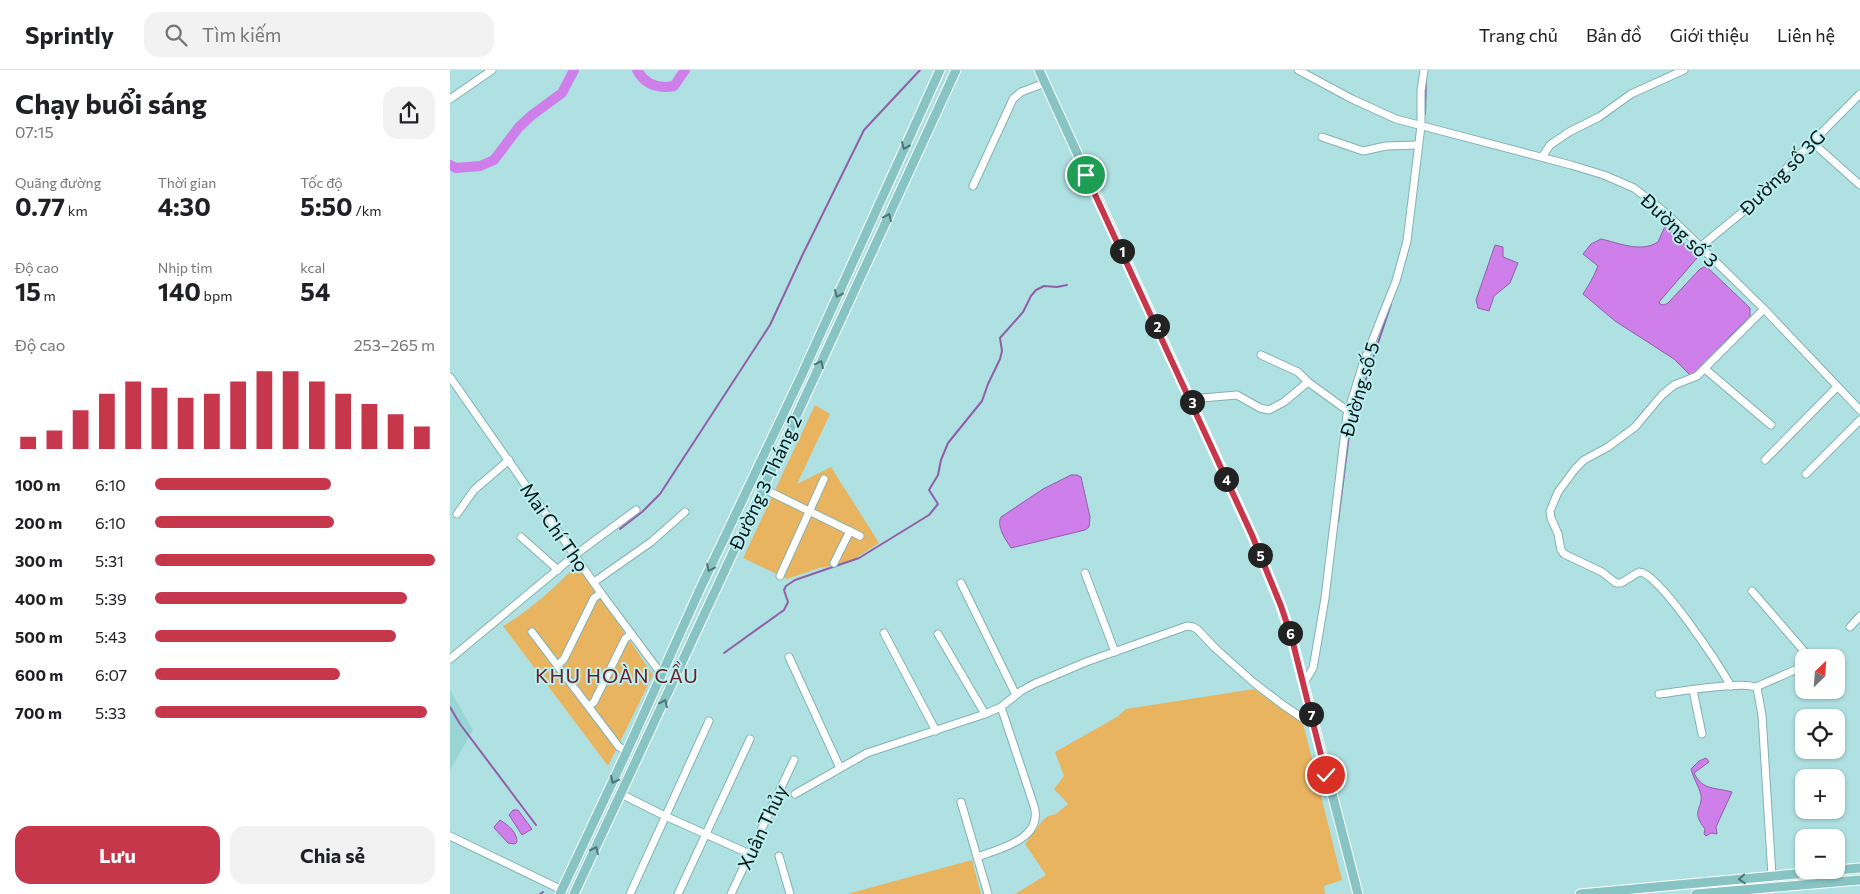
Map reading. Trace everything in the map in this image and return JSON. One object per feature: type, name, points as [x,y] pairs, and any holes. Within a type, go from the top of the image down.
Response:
[{"type":"main road","name":"Đường 3 Tháng 2","points":[[561,892],[628,751],[701,587],[799,381],[940,70]]},
{"type":"main road","name":"Đường 3 Tháng 2","points":[[575,894],[956,70]]},
{"type":"main road","points":[[1039,70],[1252,535],[1278,598],[1288,624],[1304,683],[1358,894]]},
{"type":"main road","points":[[1845,870],[1860,868]]},
{"type":"main road","points":[[1580,894],[1795,874]]},
{"type":"main road","points":[[1803,879],[1804,884]]},
{"type":"main road","points":[[1696,894],[1860,880]]},
{"type":"street","points":[[450,99],[492,70]]},
{"type":"street","name":"Đường số 3","points":[[1298,70],[1396,119],[1542,157],[1604,175],[1634,188],[1656,205],[1764,309],[1860,410]]},
{"type":"street","name":"Đường số 5","points":[[1304,683],[1315,662],[1348,412],[1363,364],[1396,281],[1406,247],[1420,126],[1424,70]]},
{"type":"street","points":[[1542,157],[1550,145],[1569,132],[1599,117],[1631,94],[1678,71]]},
{"type":"street","points":[[973,186],[1013,99],[1021,92],[1045,82]]},
{"type":"street","name":"Đường số 3G","points":[[1700,247],[1745,210],[1860,94]]},
{"type":"street","points":[[915,125],[928,131]]},
{"type":"street","points":[[1322,138],[1363,152],[1386,146],[1418,145]]},
{"type":"street","points":[[1813,143],[1860,185]]},
{"type":"street","points":[[1731,686],[1714,658],[1667,594],[1647,574],[1640,572],[1621,583],[1616,583],[1602,572],[1564,554],[1550,515],[1551,506],[1558,492],[1579,464],[1628,433],[1639,423],[1662,395],[1674,385],[1694,378],[1764,309]]},
{"type":"street","points":[[1261,355],[1298,372],[1308,382],[1348,412]]},
{"type":"street","points":[[1704,369],[1771,425]]},
{"type":"street","name":"Mai Chí Thọ","points":[[450,377],[601,593],[662,675]]},
{"type":"street","points":[[799,381],[810,387]]},
{"type":"street","points":[[1190,399],[1237,396],[1256,406],[1269,410],[1284,402],[1308,382]]},
{"type":"street","points":[[1765,460],[1837,387]]},
{"type":"street","points":[[1806,474],[1860,420]]},
{"type":"street","points":[[457,514],[474,490],[509,460]]},
{"type":"street","points":[[780,576],[824,479]]},
{"type":"street","points":[[762,488],[860,536]]},
{"type":"street","points":[[450,659],[575,555],[636,510]]},
{"type":"street","points":[[594,582],[651,542],[685,512]]},
{"type":"street","points":[[834,563],[850,531]]},
{"type":"street","points":[[521,537],[558,570]]},
{"type":"street","points":[[1085,573],[1115,652]]},
{"type":"street","points":[[961,583],[1016,695]]},
{"type":"street","points":[[701,587],[714,592]]},
{"type":"street","points":[[1752,591],[1802,649]]},
{"type":"street","points":[[558,665],[564,659],[594,598],[601,593]]},
{"type":"street","points":[[1850,627],[1860,616]]},
{"type":"street","points":[[795,794],[872,750],[985,714],[1001,706],[1034,684],[1086,662],[1187,626],[1194,627],[1253,682],[1314,726]]},
{"type":"street","points":[[532,632],[619,747],[628,751]]},
{"type":"street","points":[[884,633],[936,731]]},
{"type":"street","points":[[588,706],[594,702],[625,639],[631,634]]},
{"type":"street","points":[[938,634],[985,714]]},
{"type":"street","points":[[789,657],[840,768]]},
{"type":"street","points":[[1659,694],[1731,686],[1756,686],[1795,670]]},
{"type":"street","points":[[1756,686],[1762,715],[1772,876]]},
{"type":"street","points":[[1693,690],[1702,734]]},
{"type":"street","points":[[977,857],[1020,840],[1027,833],[1035,817],[1034,806],[1001,706]]},
{"type":"street","points":[[630,894],[709,721]]},
{"type":"street","points":[[678,894],[750,739]]},
{"type":"street","name":"Xuân Thủy","points":[[731,894],[794,760]]},
{"type":"street","points":[[621,794],[750,854]]},
{"type":"street","points":[[961,802],[988,894]]},
{"type":"street","points":[[450,836],[561,892]]},
{"type":"street","points":[[779,856],[790,894]]},
{"type":"shaded area","points":[[1666,224],[1697,258],[1659,302],[1660,304],[1668,303],[1700,269],[1707,267],[1750,308],[1750,317],[1730,336],[1698,373],[1691,376],[1674,359],[1615,321],[1583,294],[1598,266],[1583,254],[1591,244],[1601,239],[1630,246],[1644,247],[1658,242]]},
{"type":"shaded area","points":[[1495,245],[1503,247],[1503,257],[1518,263],[1510,283],[1494,296],[1489,311],[1478,308],[1476,300]]},
{"type":"shaded area","points":[[815,405],[830,414],[797,484],[831,467],[879,543],[848,563],[819,568],[787,579],[743,558]]},
{"type":"shaded area","points":[[1071,475],[1081,477],[1090,517],[1089,527],[1085,530],[1011,548],[1001,529],[1001,517],[1043,489]]},
{"type":"shaded area","points":[[578,564],[653,675],[608,766],[503,626],[524,613]]},
{"type":"shaded area","points":[[1254,689],[1303,723],[1342,880],[1324,886],[1325,894],[1015,894],[1046,875],[1025,844],[1043,820],[1048,816],[1056,814],[1068,804],[1054,789],[1064,776],[1055,752],[1117,717],[1126,709]]},
{"type":"shaded area","points":[[450,690],[473,730],[450,770]]},
{"type":"shaded area","points":[[1706,758],[1709,762],[1694,773],[1701,783],[1705,786],[1732,792],[1716,827],[1717,834],[1711,833],[1706,836],[1704,834],[1705,829],[1698,818],[1701,795],[1691,769],[1699,761]]},
{"type":"shaded area","points":[[513,810],[518,810],[532,829],[522,835],[509,815]]},
{"type":"shaded area","points":[[500,820],[514,832],[517,838],[515,844],[508,843],[495,829],[494,827]]},
{"type":"shaded area","points":[[972,860],[981,894],[847,894]]},
{"type":"waterway","points":[[450,165],[456,168],[480,166],[494,160],[519,127],[562,93],[574,70]]},
{"type":"waterway","points":[[637,70],[648,82],[663,87],[674,86],[685,70]]},
{"type":"waterway","points":[[620,529],[642,512],[660,494],[770,325],[864,130],[920,70]]},
{"type":"waterway","points":[[1425,114],[1426,77]]},
{"type":"waterway","points":[[1406,256],[1409,244]]},
{"type":"waterway","points":[[724,653],[784,610],[788,602],[784,590],[786,586],[795,580],[859,558],[929,515],[938,504],[929,490],[938,475],[941,460],[948,443],[982,401],[1000,359],[1002,351],[1000,338],[1023,312],[1036,290],[1044,286],[1057,287],[1067,285]]},
{"type":"waterway","points":[[1338,522],[1350,427],[1391,304]]},
{"type":"waterway","points":[[450,707],[460,724],[536,825]]},
{"type":"district","name":"KHU HOÀN CẦU","points":[[617,675]]},
{"type":"route","points":[[1086,175],[1252,535],[1281,606],[1288,624],[1308,697],[1326,775]]}]
